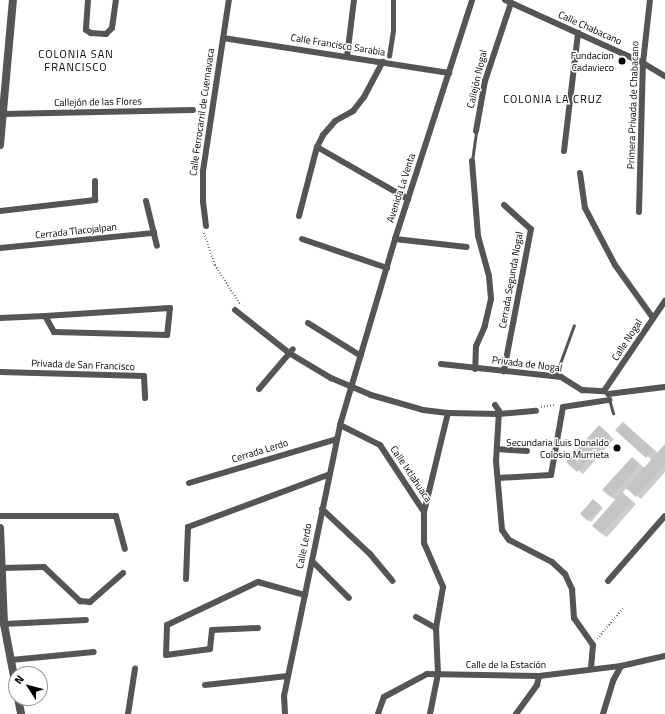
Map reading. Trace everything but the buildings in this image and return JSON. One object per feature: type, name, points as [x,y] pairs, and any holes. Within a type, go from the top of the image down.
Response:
[{"type":"street","points":[[0,145],[3,114],[3,92],[13,0]]},
{"type":"street","points":[[88,0],[86,30],[91,33],[106,34],[112,28],[116,0]]},
{"type":"street","name":"Calle Ferrocarril de Cuernavaca","points":[[204,227],[202,202],[203,171],[229,0]]},
{"type":"street","points":[[347,57],[354,0]]},
{"type":"street","points":[[388,56],[393,30],[393,0]]},
{"type":"street","name":"Avenida La Venta","points":[[351,385],[395,239],[472,0]]},
{"type":"street","name":"Calle Chabacano","points":[[505,0],[643,63],[665,76]]},
{"type":"street","name":"Primera Privada de Chabacano","points":[[639,212],[643,63],[650,0]]},
{"type":"street","name":"Callejón Nogal","points":[[476,131],[485,81],[511,3]]},
{"type":"street","points":[[564,151],[578,34]]},
{"type":"street","name":"Calle Francisco Sarabia","points":[[223,38],[449,73]]},
{"type":"street","points":[[299,216],[317,147],[335,121],[352,111],[364,97],[383,62]]},
{"type":"street","name":"Callejón de las Flores","points":[[3,114],[193,110]]},
{"type":"street","points":[[317,147],[408,199]]},
{"type":"street","points":[[472,162],[478,236],[489,276],[491,299],[485,326],[476,346],[475,369]]},
{"type":"street","points":[[580,173],[585,208],[615,265],[653,318]]},
{"type":"street","points":[[0,211],[95,200],[95,181]]},
{"type":"street","points":[[146,201],[157,246]]},
{"type":"street","name":"Cerrada Segunda Nogal","points":[[504,205],[531,229],[504,371]]},
{"type":"street","name":"Cerrada Tlacojalpan","points":[[0,248],[154,233]]},
{"type":"street","points":[[302,239],[387,268]]},
{"type":"street","points":[[395,239],[467,247]]},
{"type":"street","name":"Calle Nogal","points":[[608,395],[653,318],[665,301]]},
{"type":"street","points":[[0,318],[170,308],[167,335],[54,332],[45,316]]},
{"type":"street","points":[[235,310],[291,351],[351,385],[423,410],[448,413],[499,414],[536,410]]},
{"type":"street","points":[[308,323],[360,356]]},
{"type":"street","points":[[259,389],[291,351]]},
{"type":"street","name":"Privada de Nogal","points":[[442,364],[475,369],[564,378],[585,391],[608,395]]},
{"type":"street","name":"Privada de San Francisco","points":[[0,372],[144,376],[145,398]]},
{"type":"street","name":"Calle Lerdo","points":[[285,714],[284,696],[328,475],[351,385]]},
{"type":"street","points":[[498,478],[551,475],[563,407],[608,395],[665,387]]},
{"type":"street","points":[[495,405],[499,414],[497,449],[502,530],[509,540],[552,562],[564,574],[572,589],[574,618],[593,645],[591,670]]},
{"type":"street","points":[[424,512],[448,413]]},
{"type":"street","name":"Calle Ixtlahuaca","points":[[340,425],[380,445],[424,512],[424,543],[443,587],[436,628],[438,674],[430,714]]},
{"type":"street","name":"Cerrada Lerdo","points":[[189,483],[337,439]]},
{"type":"street","points":[[497,449],[527,451]]},
{"type":"street","points":[[186,579],[188,527],[328,475]]},
{"type":"street","points":[[322,509],[370,554],[393,581]]},
{"type":"street","points":[[0,516],[116,516],[125,549]]},
{"type":"street","points":[[608,581],[665,516]]},
{"type":"street","points":[[0,528],[4,624],[12,666]]},
{"type":"street","points":[[312,561],[349,598]]},
{"type":"street","points":[[2,568],[44,567],[80,601],[90,602],[123,573]]},
{"type":"street","points":[[258,628],[212,630],[210,649],[166,654],[167,625],[258,582],[305,595]]},
{"type":"street","points":[[416,617],[436,628]]},
{"type":"street","points":[[4,624],[86,620]]},
{"type":"street","points":[[11,660],[94,652]]},
{"type":"street","name":"Calle de la Estación","points":[[378,714],[384,697],[426,674],[539,676],[621,666],[665,656]]},
{"type":"street","points":[[603,714],[613,681],[621,666]]},
{"type":"street","points":[[128,714],[135,669]]},
{"type":"street","points":[[205,685],[288,676]]},
{"type":"street","points":[[516,714],[537,685],[539,676]]},
{"type":"lane","name":"Callejón Nogal","points":[[472,162],[476,131]]},
{"type":"lane","points":[[556,377],[574,325]]},
{"type":"lane","points":[[608,395],[613,413]]},
{"type":"path","points":[[204,227],[215,265],[225,285],[241,306]]},
{"type":"path","points":[[536,410],[556,405]]},
{"type":"path","points":[[593,645],[624,607]]},
{"type":"place","name":"Fundacion Cadavieco","points":[[622,61]]},
{"type":"place","name":"Secundaria Luis Donaldo Colosio Murrieta","points":[[617,448]]},
{"type":"district","name":"COLONIA SAN FRANCISCO","points":[[76,61]]},
{"type":"district","name":"COLONIA LA CRUZ","points":[[553,99]]}]
